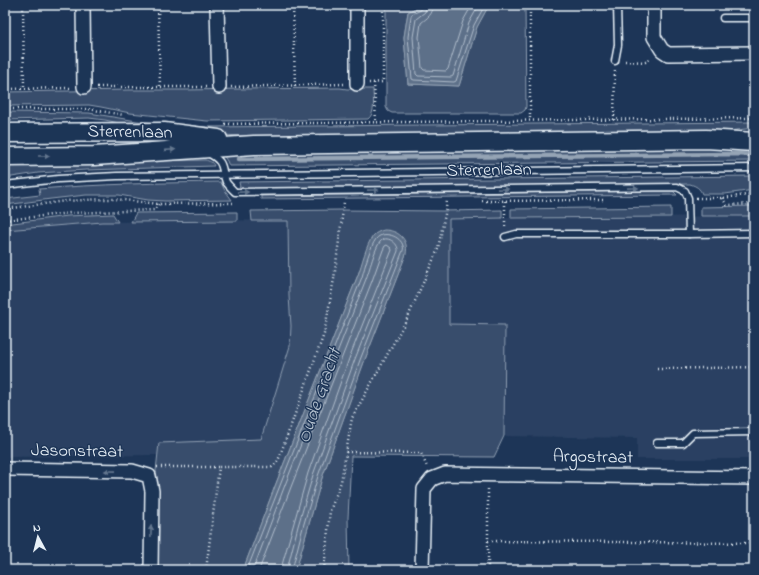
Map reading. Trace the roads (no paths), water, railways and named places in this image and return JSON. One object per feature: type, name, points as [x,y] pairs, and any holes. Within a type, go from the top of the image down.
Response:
[{"type":"main road","name":"Sterrenlaan","points":[[5,133],[164,132],[254,145]]},
{"type":"main road","name":"Sterrenlaan","points":[[706,139],[754,132]]},
{"type":"main road","name":"Sterrenlaan","points":[[5,157],[94,156],[254,145],[706,139],[754,142]]},
{"type":"street","points":[[83,5],[84,87]]},
{"type":"street","points":[[217,5],[219,87]]},
{"type":"street","points":[[357,5],[357,79]]},
{"type":"street","points":[[654,5],[654,37],[662,50],[668,54],[754,53]]},
{"type":"street","name":"Jasonstraat","points":[[5,469],[132,471],[148,476],[152,491],[151,570]]},
{"type":"street","name":"Argostraat","points":[[422,570],[424,489],[432,479],[445,474],[754,478]]},
{"type":"lane","points":[[615,61],[618,45],[617,5]]},
{"type":"lane","points":[[723,18],[754,18]]},
{"type":"lane","name":"Sterrenlaan","points":[[200,148],[221,162],[227,183],[234,192],[677,187],[685,191],[688,198],[689,234]]},
{"type":"lane","name":"Sterrenlaan","points":[[5,185],[117,176],[754,168]]},
{"type":"lane","points":[[505,237],[516,234],[754,233]]},
{"type":"lane","points":[[657,443],[683,443],[693,433],[754,432]]},
{"type":"water","points":[[421,5],[489,5],[477,27],[459,86],[408,84],[404,37],[408,12]]},
{"type":"water","name":"Oude Gracht","points":[[384,230],[389,230],[401,236],[406,244],[406,254],[364,362],[322,478],[296,570],[243,570],[358,275],[368,244],[374,235]]},
{"type":"waterway","points":[[239,159],[754,155]]}]
